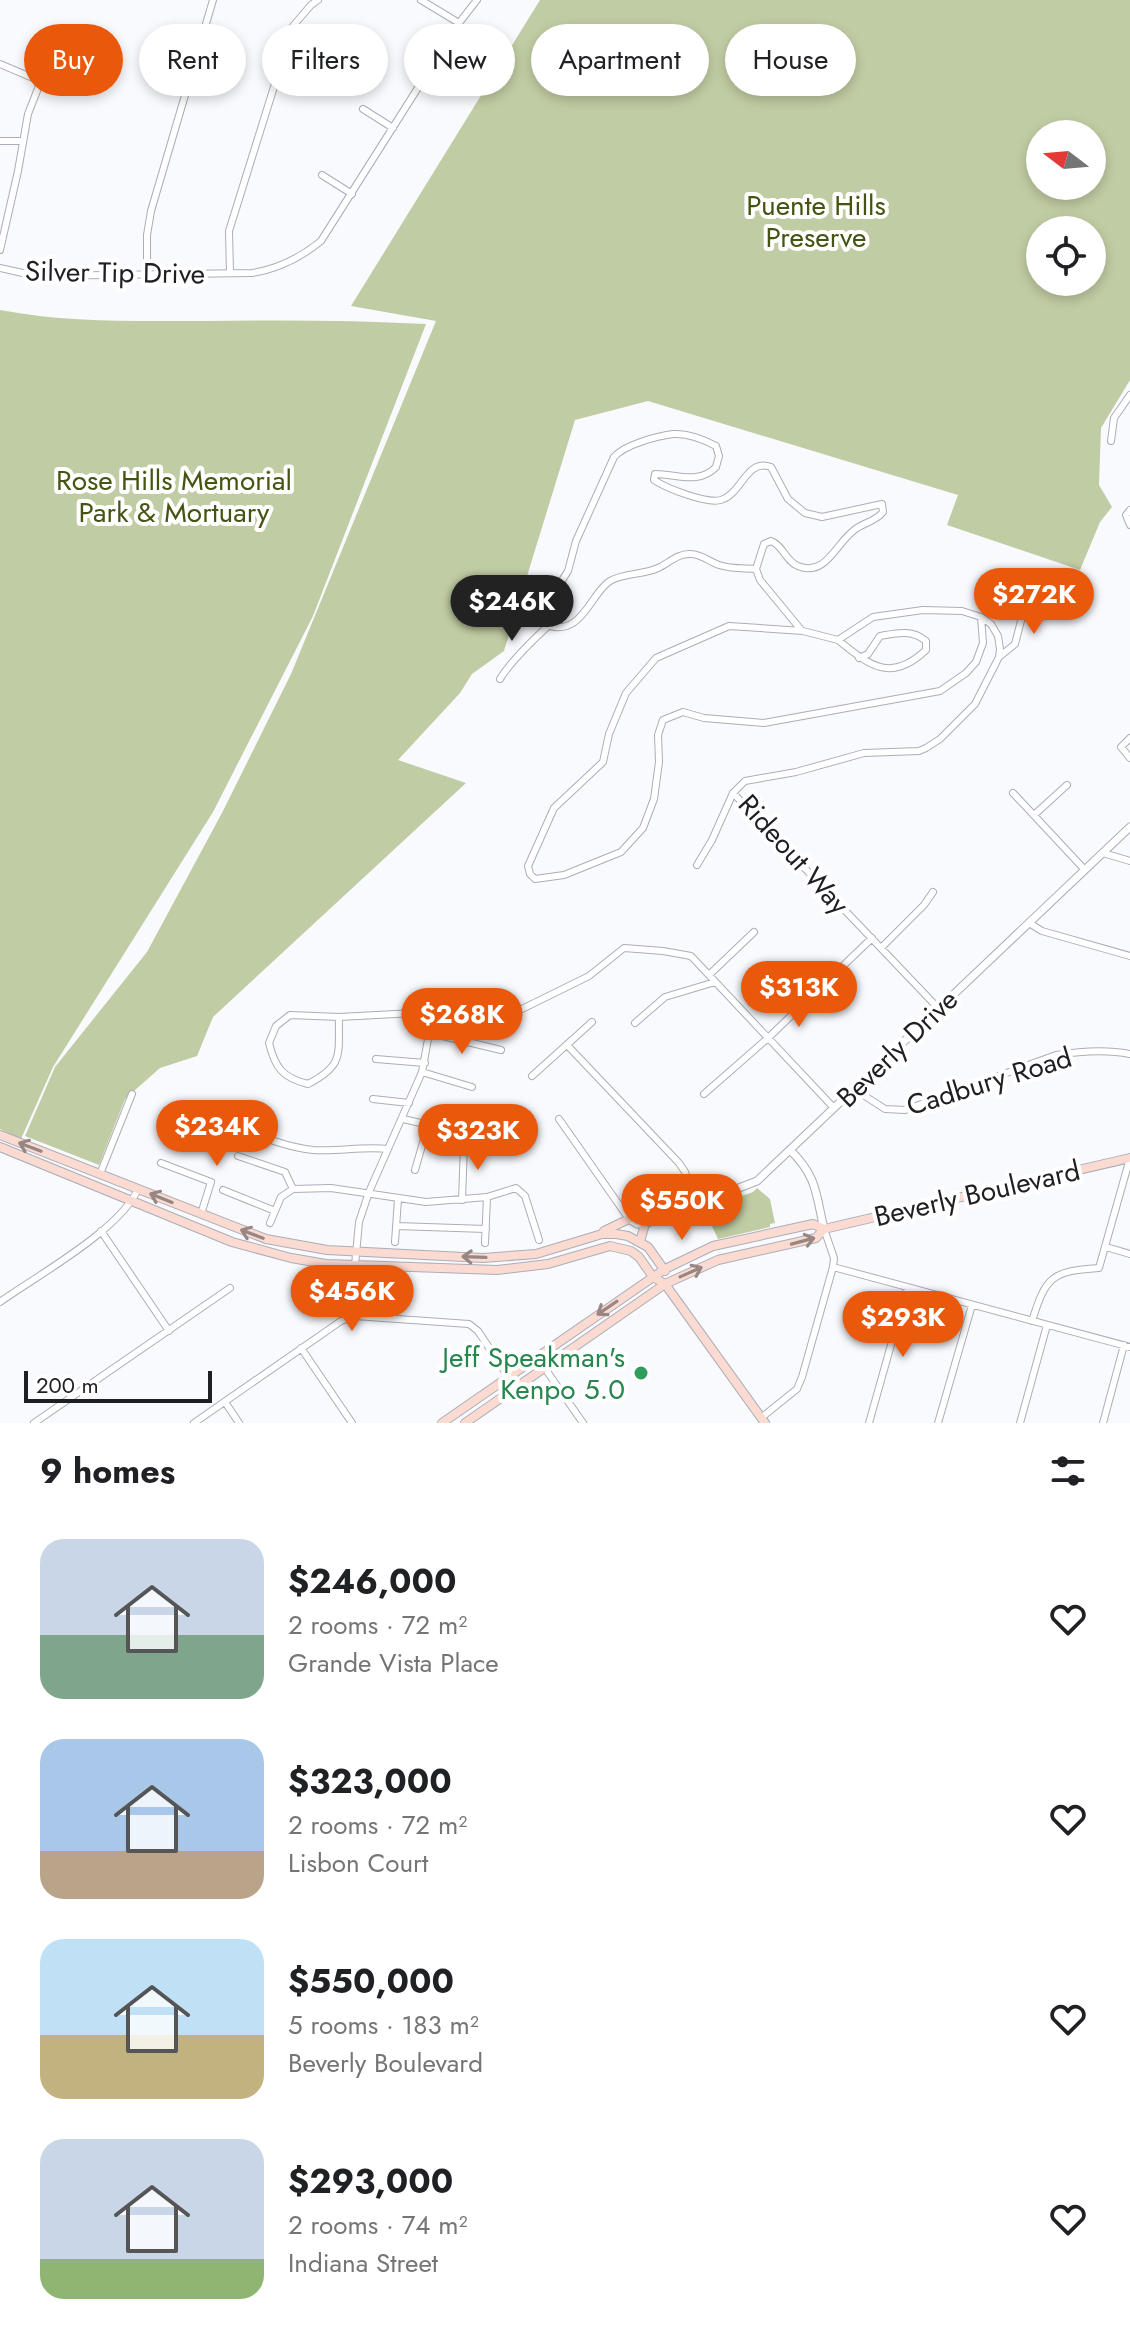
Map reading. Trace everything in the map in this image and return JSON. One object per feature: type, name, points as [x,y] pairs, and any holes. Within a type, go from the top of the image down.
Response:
[{"type":"main road","points":[[0,1135],[266,1239],[296,1247],[513,1257],[552,1251],[637,1222],[640,1242]]},
{"type":"main road","points":[[0,1147],[262,1252],[326,1264],[497,1270],[555,1262],[595,1249],[619,1247],[639,1257],[653,1277],[665,1284],[763,1420]]},
{"type":"main road","name":"Beverly Boulevard","points":[[466,1423],[665,1284],[718,1260],[816,1238],[824,1229],[1130,1158]]},
{"type":"main road","name":"Beverly Boulevard","points":[[442,1423],[665,1269],[713,1246],[813,1224],[824,1229]]},
{"type":"main road","points":[[602,1234],[628,1236],[640,1242],[665,1269],[665,1284]]},
{"type":"main road","points":[[552,1251],[555,1262]]},
{"type":"street","points":[[147,275],[147,235],[151,211],[213,0]]},
{"type":"street","points":[[230,273],[229,231],[293,26],[318,0]]},
{"type":"street","points":[[421,0],[459,23]]},
{"type":"street","name":"Silver Tip Drive","points":[[0,268],[36,276],[275,270],[321,241],[459,23],[477,0]]},
{"type":"street","points":[[0,64],[24,74]]},
{"type":"street","points":[[0,250],[28,114],[35,96]]},
{"type":"street","points":[[363,109],[393,128]]},
{"type":"street","points":[[0,141],[23,141]]},
{"type":"street","points":[[322,175],[352,194]]},
{"type":"street","points":[[1111,441],[1114,418],[1130,395]]},
{"type":"street","points":[[756,569],[723,567],[696,554],[686,553],[659,568],[613,579],[602,587],[580,618],[557,627],[544,624],[542,618],[545,607],[568,571],[576,541],[614,457],[625,447],[672,434],[702,438],[716,446],[719,456],[716,467],[704,476],[692,478],[661,474],[653,476],[660,484],[709,501],[728,496],[748,473],[758,465],[764,465],[771,467],[788,499],[805,513],[822,517],[882,504],[883,512],[879,517],[852,532],[817,567],[796,566],[778,544],[771,541],[764,544],[756,569],[768,591],[803,631]]},
{"type":"street","points":[[1130,510],[1126,515],[1130,525]]},
{"type":"street","name":"Rideout Way","points":[[939,1009],[733,793],[750,779],[796,772],[864,753],[919,751],[940,739],[975,704],[999,657],[1015,644],[1029,590]]},
{"type":"street","points":[[838,640],[873,617],[923,610],[962,611],[981,617],[996,629],[1000,643],[999,657]]},
{"type":"street","points":[[859,658],[868,654],[880,636],[905,632],[926,641],[926,650],[911,664],[894,669],[866,663],[859,658],[838,640],[803,631],[729,626],[656,658],[626,693],[609,734],[603,762],[554,808],[528,866],[530,874],[535,879],[564,875],[621,852],[643,828],[654,799],[659,762],[658,735],[663,720],[683,712],[704,718],[764,723],[940,691],[976,662],[983,643],[981,617]]},
{"type":"street","points":[[500,679],[548,626]]},
{"type":"street","points":[[1130,738],[1121,747],[1130,758]]},
{"type":"street","points":[[1034,815],[1067,785]]},
{"type":"street","points":[[697,865],[733,793]]},
{"type":"street","points":[[1013,793],[1085,870]]},
{"type":"street","name":"Beverly Drive","points":[[637,1222],[696,1206],[750,1186],[1130,827]]},
{"type":"street","points":[[1103,853],[1130,861]]},
{"type":"street","points":[[881,948],[933,892]]},
{"type":"street","points":[[1029,923],[1042,931],[1130,956]]},
{"type":"street","points":[[709,975],[754,932]]},
{"type":"street","points":[[704,1094],[768,1038],[872,938]]},
{"type":"street","points":[[496,1008],[509,1015],[520,1010],[589,976],[624,948],[691,956],[834,1108]]},
{"type":"street","points":[[635,1023],[665,997],[715,982]]},
{"type":"street","points":[[339,1017],[338,1058],[327,1074],[308,1084],[291,1080],[279,1071],[269,1043],[276,1026],[290,1015],[339,1017],[433,1012],[422,1072],[359,1222],[355,1265]]},
{"type":"street","points":[[532,1076],[592,1022]]},
{"type":"street","points":[[430,1033],[501,1050]]},
{"type":"street","points":[[567,1045],[679,1163],[696,1206]]},
{"type":"street","name":"Cadbury Road","points":[[854,1089],[885,1109],[905,1110],[1056,1055],[1081,1051],[1130,1054]]},
{"type":"street","points":[[376,1059],[425,1063]]},
{"type":"street","points":[[422,1072],[472,1087]]},
{"type":"street","points":[[100,1174],[132,1094]]},
{"type":"street","points":[[373,1099],[409,1103]]},
{"type":"street","points":[[403,1119],[451,1130]]},
{"type":"street","points":[[559,1119],[637,1222]]},
{"type":"street","points":[[415,1170],[428,1125]]},
{"type":"street","points":[[241,1128],[276,1143],[315,1150],[369,1146],[388,1149]]},
{"type":"street","points":[[462,1200],[464,1144]]},
{"type":"street","points":[[763,1420],[797,1389],[834,1258],[813,1179],[807,1166],[790,1150]]},
{"type":"street","points":[[238,1156],[285,1172],[293,1189]]},
{"type":"street","points":[[1032,1321],[1043,1288],[1056,1276],[1099,1268],[1130,1158]]},
{"type":"street","points":[[161,1163],[211,1182],[201,1214]]},
{"type":"street","points":[[270,1223],[281,1197],[293,1189],[331,1188],[426,1202],[487,1197],[509,1188],[520,1190],[525,1196],[539,1240]]},
{"type":"street","points":[[0,1302],[101,1231],[132,1202],[138,1189]]},
{"type":"street","points":[[223,1190],[275,1211]]},
{"type":"street","points":[[485,1243],[487,1197]]},
{"type":"street","points":[[395,1242],[398,1199]]},
{"type":"street","points":[[396,1226],[486,1229]]},
{"type":"street","points":[[101,1231],[169,1331]]},
{"type":"street","points":[[1106,1247],[1130,1254]]},
{"type":"street","points":[[833,1267],[1127,1346],[1103,1423]]},
{"type":"street","points":[[34,1423],[230,1288]]},
{"type":"street","points":[[869,1423],[907,1288]]},
{"type":"street","points":[[938,1423],[972,1305]]},
{"type":"street","points":[[194,1423],[341,1321],[355,1316],[469,1324],[478,1331],[515,1387]]},
{"type":"street","points":[[1020,1423],[1047,1325]]},
{"type":"street","points":[[301,1348],[352,1423]]},
{"type":"street","points":[[537,1357],[583,1423]]},
{"type":"street","points":[[225,1402],[239,1423]]},
{"type":"street","points":[[458,1412],[466,1423]]},
{"type":"green space","name":"Puente Hills Preserve","points":[[540,0],[1130,0],[1130,380],[1101,428],[1099,485],[1112,507],[1100,522],[1080,570],[947,525],[958,495],[648,401],[575,420],[504,651],[472,674],[460,693],[398,760],[466,783],[213,1017],[197,1056],[160,1068],[125,1099],[99,1165],[25,1136],[55,1067],[147,952],[223,811],[291,674],[436,321],[351,306],[481,96],[515,96],[515,40]]},
{"type":"green space","name":"Rose Hills Memorial Park & Mortuary","points":[[0,310],[103,320],[426,324],[313,616],[213,812],[53,1067],[21,1139],[0,1129]]},
{"type":"green space","points":[[757,1188],[770,1199],[775,1223],[770,1227],[718,1239],[704,1209]]},
{"type":"place","name":"Jeff Speakman's Kenpo 5.0","points":[[641,1373]]}]
